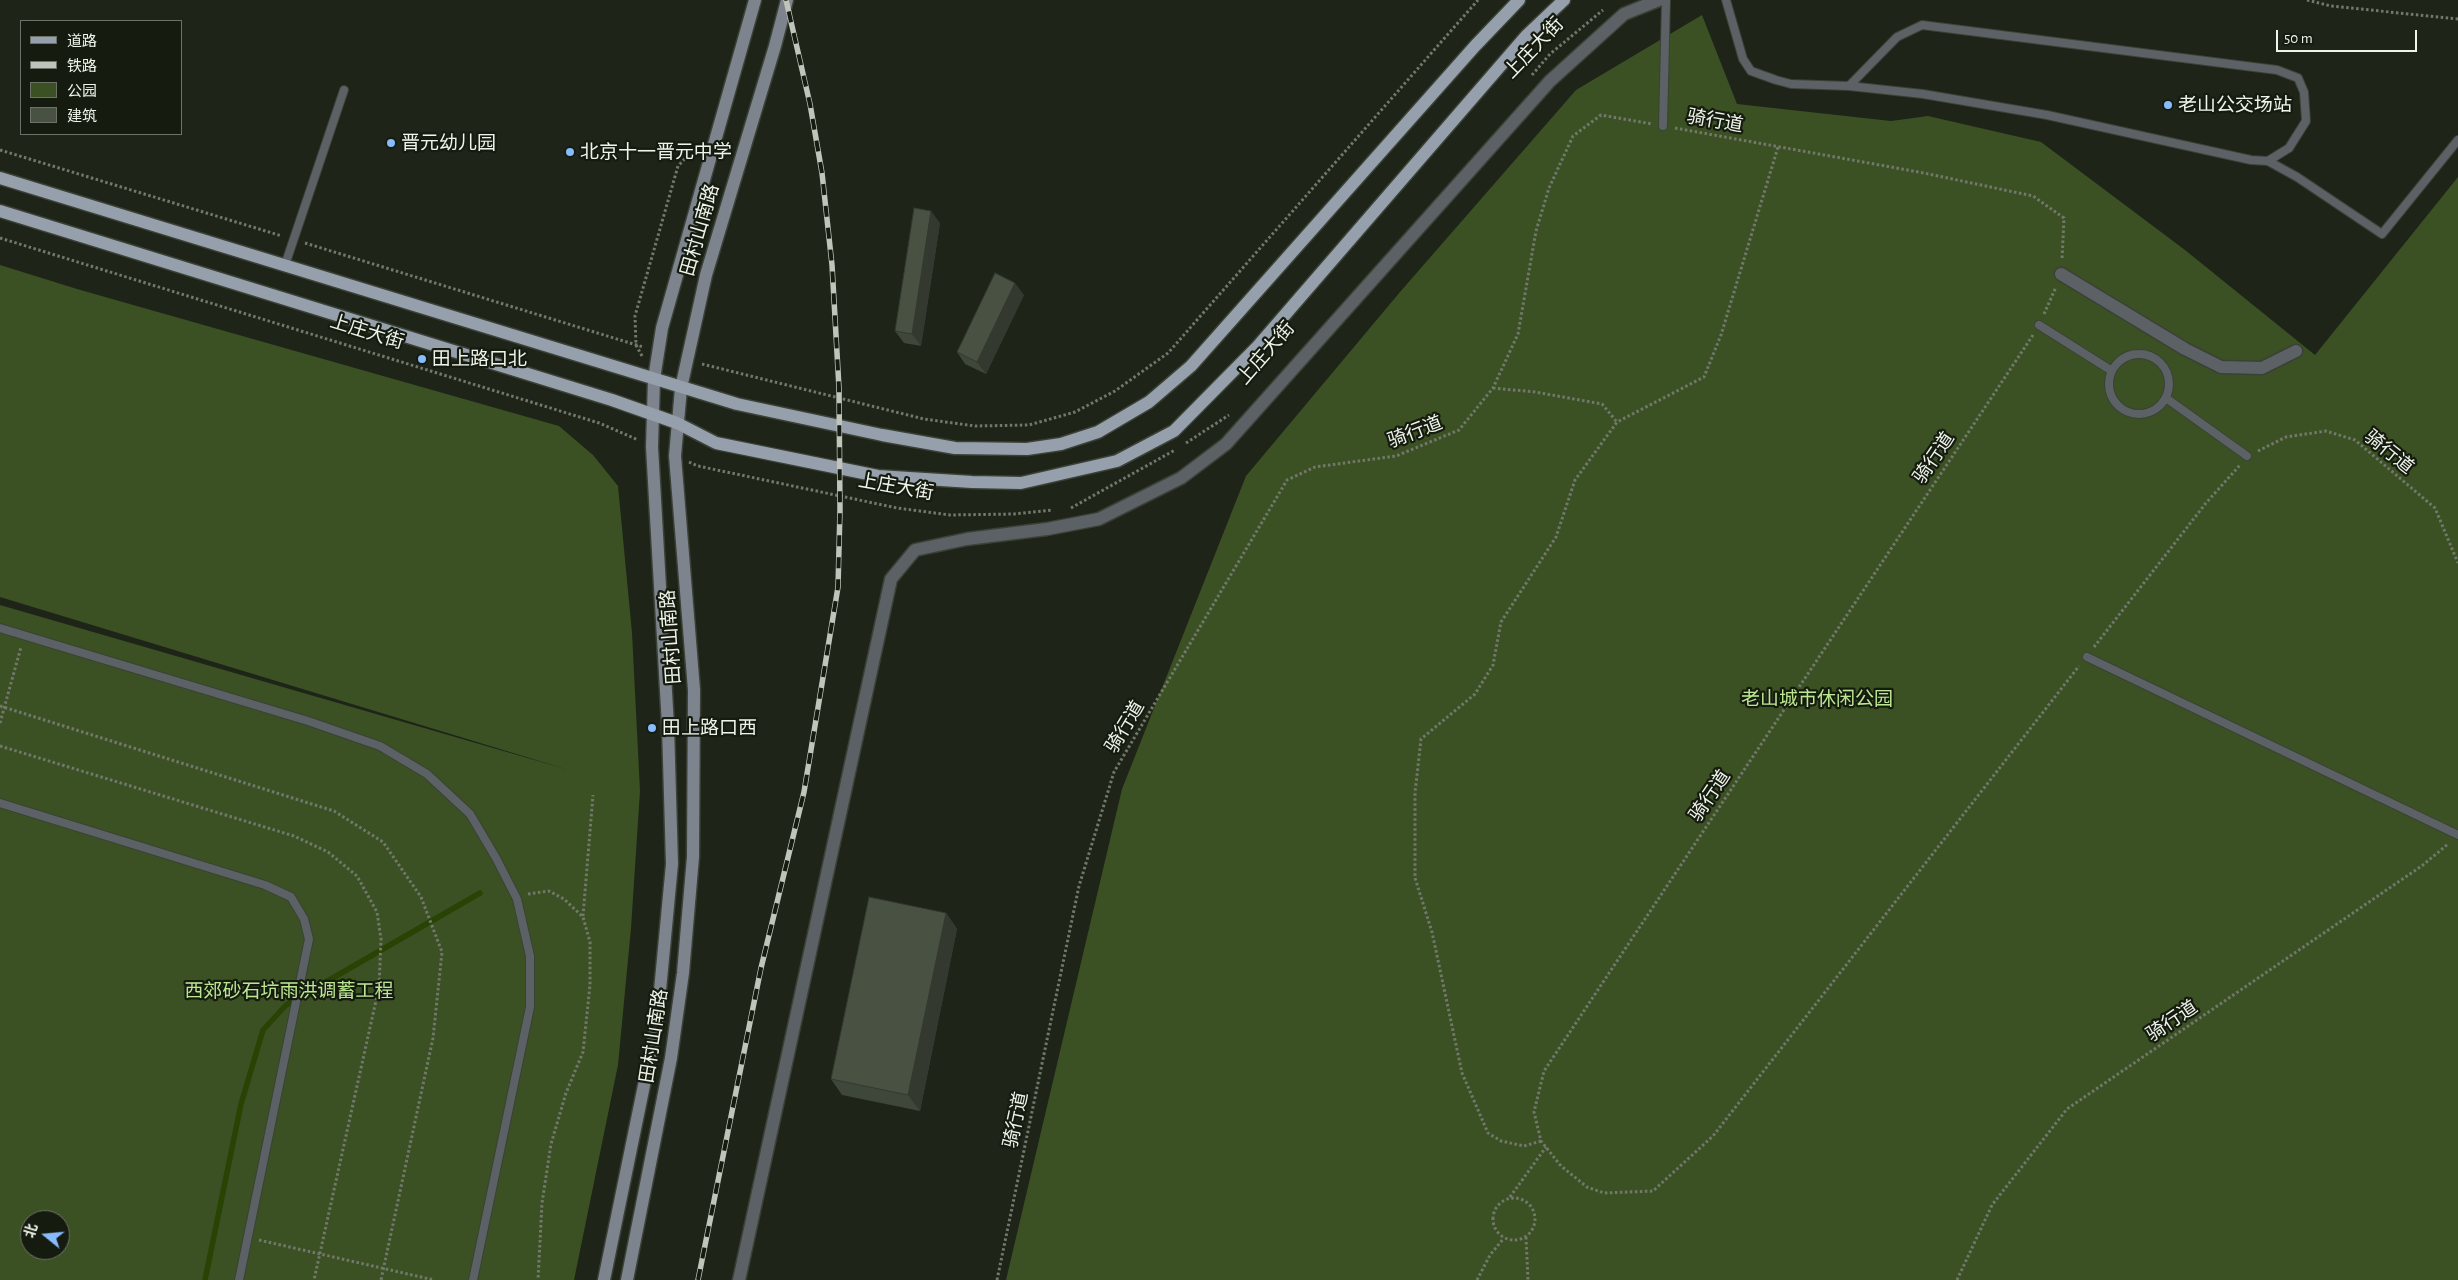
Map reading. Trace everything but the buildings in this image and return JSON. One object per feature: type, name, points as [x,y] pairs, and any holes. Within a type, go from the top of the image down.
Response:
[{"type":"main road","name":"田村山南路","points":[[604,1280],[657,1022],[672,864],[668,726],[652,447],[654,379],[662,328],[755,0]]},
{"type":"main road","name":"田村山南路","points":[[627,1280],[671,1058],[683,973],[693,857],[694,690],[675,456],[681,388],[706,275],[787,0]]},
{"type":"main road","name":"上庄大街","points":[[0,178],[681,388],[747,406],[955,448],[1027,449],[1061,444],[1098,432],[1149,402],[1191,366],[1475,46],[1519,0]]},
{"type":"main road","name":"上庄大街","points":[[0,211],[652,414],[677,423],[716,443],[878,476],[1021,483],[1117,461],[1174,431],[1226,381],[1527,35],[1564,0]]},
{"type":"street","points":[[739,1280],[891,579],[915,550],[967,539],[1046,529],[1098,519],[1181,478],[1226,444],[1550,81],[1624,14],[1659,0]]},
{"type":"street","points":[[2061,274],[2185,349],[2221,367],[2262,368],[2296,351]]},
{"type":"lane","points":[[1663,126],[1666,0]]},
{"type":"lane","points":[[1726,0],[1743,58],[1751,71],[1791,84],[1849,86],[1923,94],[2037,113],[2251,160],[2268,160],[2289,148],[2306,120],[2304,92],[2298,78],[2277,70],[1922,25],[1897,37],[1849,86]]},
{"type":"lane","points":[[285,265],[344,90]]},
{"type":"lane","points":[[2268,160],[2297,177],[2382,234],[2458,140]]},
{"type":"lane","points":[[2040,325],[2112,371]]},
{"type":"lane","points":[[2134,354],[2152,357],[2166,370],[2169,379],[2166,398],[2151,412],[2130,413],[2114,401],[2110,391],[2112,371],[2125,357],[2134,354]]},
{"type":"lane","points":[[2166,398],[2247,456]]},
{"type":"lane","points":[[0,628],[308,721],[380,746],[427,774],[470,814],[517,899],[530,956],[530,1007],[473,1280]]},
{"type":"lane","points":[[2087,657],[2458,835]]},
{"type":"lane","points":[[0,803],[265,885],[290,897],[304,919],[310,939],[239,1280]]},
{"type":"path","points":[[686,360],[744,376],[924,419],[975,426],[1029,424],[1075,412],[1115,391],[1168,352],[1478,0]]},
{"type":"path","points":[[2307,0],[2332,6],[2458,19]]},
{"type":"path","name":"上庄大街","points":[[1531,76],[1550,54],[1610,5]]},
{"type":"path","name":"骑行道","points":[[997,1280],[1079,886],[1114,772],[1287,480],[1315,467],[1396,456],[1459,430],[1493,388],[1518,334],[1536,231],[1549,188],[1573,136],[1601,115],[1778,146],[2033,196],[2064,218],[2061,274],[2040,325],[1544,1071],[1534,1112],[1541,1141],[1561,1166],[1587,1187],[1617,1194],[1653,1191],[1713,1136],[2206,503],[2247,456],[2286,437],[2326,431],[2355,440],[2435,508],[2458,563]]},
{"type":"path","points":[[654,379],[636,345],[635,316],[678,166],[703,140]]},
{"type":"path","points":[[1541,1141],[1524,1146],[1501,1141],[1488,1132],[1462,1073],[1432,932],[1415,878],[1415,793],[1421,739],[1476,694],[1493,665],[1501,622],[1556,537],[1575,480],[1617,422],[1704,377],[1721,335],[1778,146]]},
{"type":"path","points":[[0,150],[659,351]]},
{"type":"path","name":"上庄大街","points":[[0,238],[598,423],[652,447]]},
{"type":"path","points":[[1493,388],[1535,392],[1602,404],[1617,422]]},
{"type":"path","points":[[1070,508],[1158,461],[1230,415]]},
{"type":"path","name":"上庄大街","points":[[675,456],[698,466],[897,508],[950,516],[1060,510]]},
{"type":"path","points":[[0,723],[24,636]]},
{"type":"path","points":[[0,706],[334,811],[383,842],[421,897],[442,952],[433,1038],[381,1280]]},
{"type":"path","points":[[0,746],[294,836],[328,852],[357,876],[377,912],[381,939],[379,988],[314,1280]]},
{"type":"path","points":[[538,1280],[542,1203],[551,1144],[566,1093],[583,1052],[590,968],[590,942],[583,917],[593,795]]},
{"type":"path","name":"骑行道","points":[[1957,1280],[1992,1206],[2067,1109],[2423,865],[2458,835]]},
{"type":"path","points":[[517,899],[532,893],[549,891],[564,900],[583,917]]},
{"type":"path","points":[[1510,1198],[1524,1200],[1534,1211],[1534,1225],[1526,1237],[1515,1241],[1504,1238],[1494,1229],[1492,1216],[1498,1204],[1510,1198],[1546,1147]]},
{"type":"path","points":[[1526,1237],[1528,1280]]},
{"type":"path","points":[[248,1238],[434,1280]]},
{"type":"path","points":[[1477,1280],[1490,1255],[1504,1238]]},
{"type":"green space","name":"老山城市休闲公园","points":[[1702,15],[1737,104],[1891,121],[1928,116],[2041,142],[2185,250],[2315,355],[2458,177],[2458,1280],[1006,1280],[1122,789],[1246,476],[1400,292],[1576,90]]},
{"type":"green space","name":"西郊砂石坑雨洪调蓄工程","points":[[0,265],[77,289],[559,426],[593,455],[618,486],[632,633],[640,791],[631,928],[618,1065],[574,1280],[0,1280],[0,605],[569,770],[0,597]]},
{"type":"waterway","points":[[205,1280],[241,1104],[263,1030],[286,1005],[480,893]]},
{"type":"railway","points":[[698,1280],[761,968],[804,792],[838,587],[840,510],[839,388],[832,265],[822,173],[810,104],[786,0]]},
{"type":"place","name":"老山公交场站","points":[[2168,105]]},
{"type":"place","name":"晋元幼儿园","points":[[391,143]]},
{"type":"place","name":"北京十一晋元中学","points":[[570,152]]},
{"type":"place","name":"田上路口北","points":[[422,359]]},
{"type":"place","name":"田上路口西","points":[[652,728]]}]
